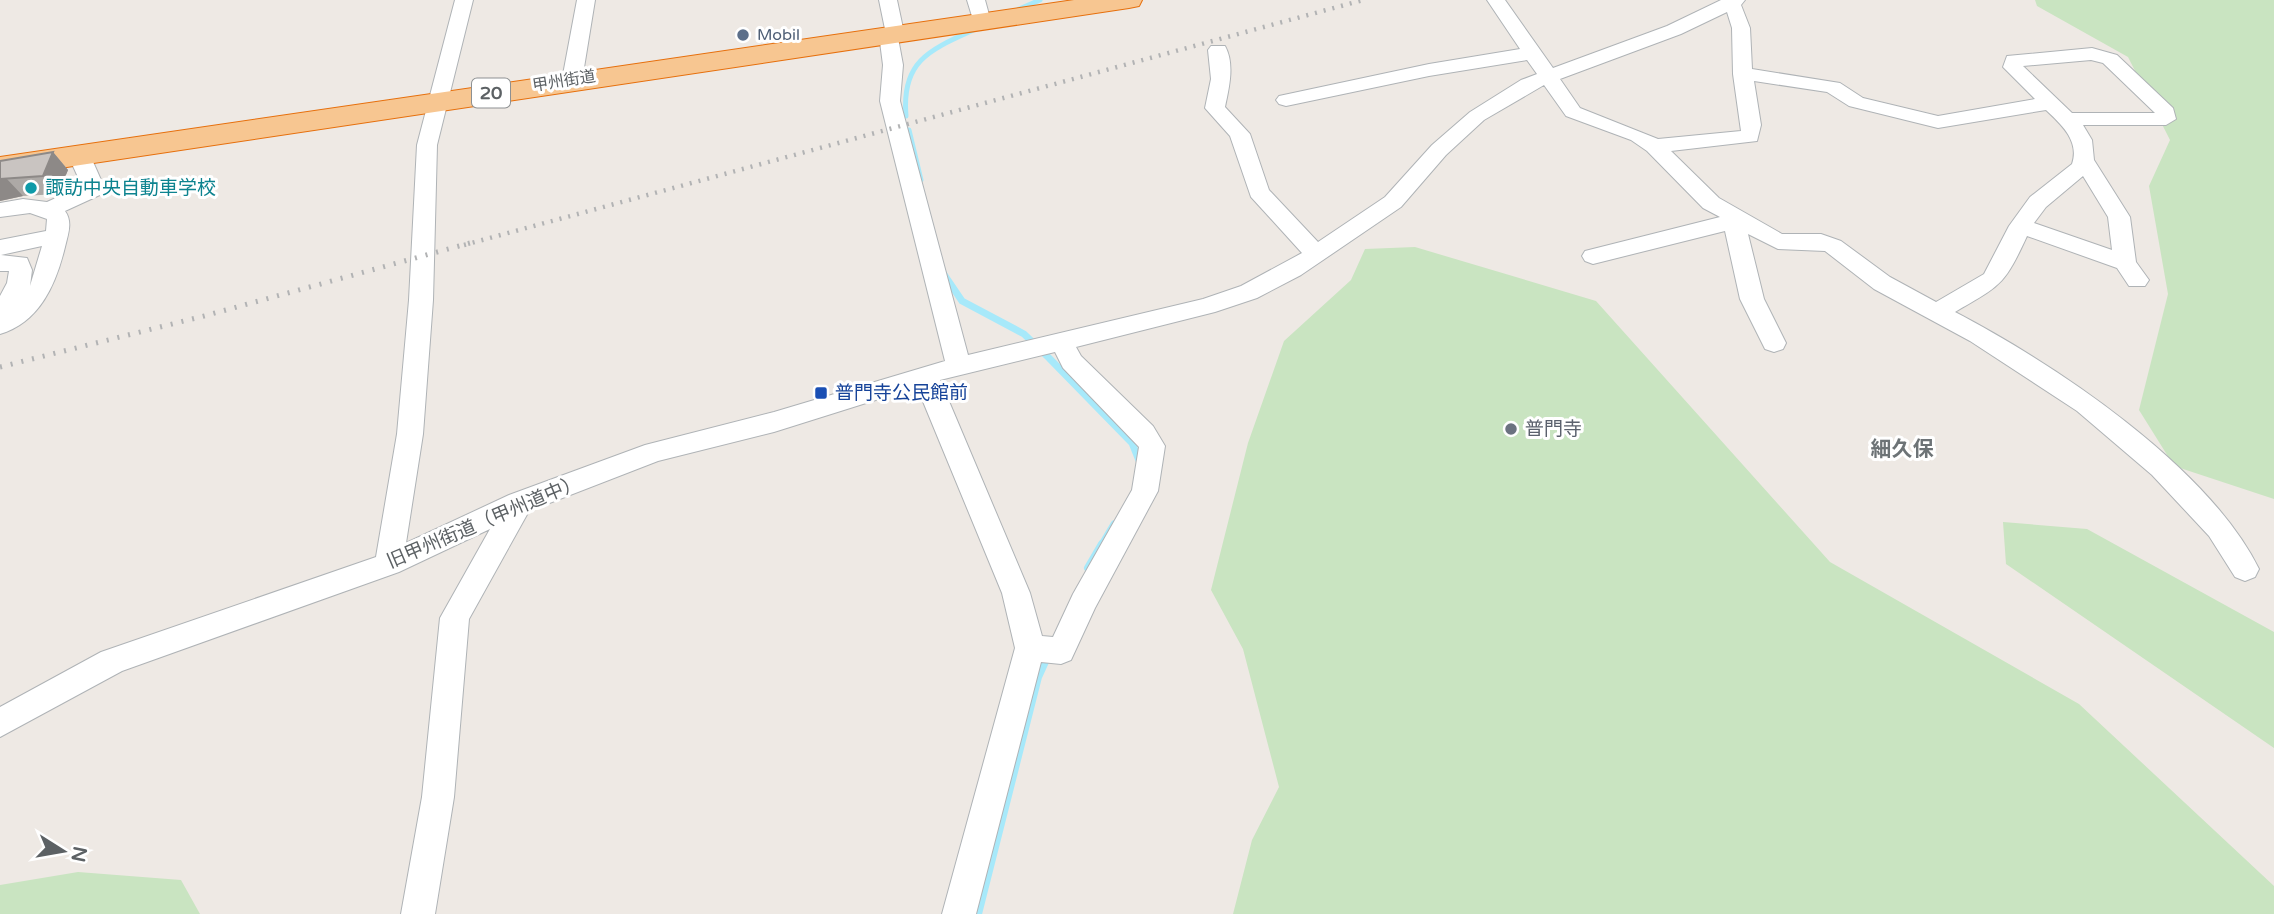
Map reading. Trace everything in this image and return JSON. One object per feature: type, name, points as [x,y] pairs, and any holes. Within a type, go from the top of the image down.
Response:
[{"type":"highway","name":"甲州街道","points":[[0,167],[892,34],[979,11],[1045,9],[1129,0]]},
{"type":"street","points":[[389,564],[410,434],[421,300],[427,145],[441,100],[464,0]]},
{"type":"street","points":[[572,80],[586,0]]},
{"type":"street","points":[[888,0],[893,65],[890,101],[959,367]]},
{"type":"street","points":[[1496,0],[1573,112],[1585,119],[1639,136],[1654,145],[1711,203],[1778,241],[1821,242],[1833,246],[1882,283],[1979,335],[2086,404],[2161,468],[2219,528],[2245,569]]},
{"type":"street","points":[[959,914],[1041,649],[1083,603],[1145,491],[1152,446],[1144,433],[1072,362],[1056,341],[1207,306],[1238,296],[1293,269],[1393,202],[1439,150],[1477,116],[1549,74],[1595,61],[1733,2],[1740,27],[1744,93],[1753,130],[1750,136],[1654,145]]},
{"type":"street","points":[[1218,50],[1222,79],[1215,108],[1240,134],[1259,192],[1315,253]]},
{"type":"street","points":[[1286,100],[1429,70],[1534,53]]},
{"type":"street","points":[[2020,226],[2131,271],[2119,217],[2084,161],[2082,138],[2067,119],[2013,67],[2014,60],[2092,54],[2110,59],[2166,112],[2166,119],[2067,119]]},
{"type":"street","points":[[1743,74],[1833,87],[1856,102],[1938,122],[2050,103]]},
{"type":"street","points":[[50,209],[94,189],[79,155]]},
{"type":"street","points":[[1935,313],[1992,280],[2000,270],[2020,226],[2044,196],[2084,161]]},
{"type":"street","points":[[0,210],[36,205],[50,209],[58,216],[56,236],[42,290],[24,310],[0,325]]},
{"type":"street","points":[[1594,256],[1739,220]]},
{"type":"street","points":[[1739,220],[1752,299],[1774,343]]},
{"type":"street","points":[[0,248],[56,236]]},
{"type":"street","points":[[0,263],[19,264],[22,271],[9,290],[10,302],[0,310]]},
{"type":"street","points":[[9,290],[44,282]]},
{"type":"street","name":"旧甲州街道（甲州道中）","points":[[0,723],[112,661],[389,564],[519,503],[654,452],[774,422],[925,375],[1056,341]]},
{"type":"street","points":[[925,375],[1041,649]]},
{"type":"street","points":[[418,914],[440,783],[455,618],[519,503]]},
{"type":"green space","points":[[2035,0],[2274,0],[2274,499],[2174,466],[2139,410],[2168,294],[2149,186],[2170,140],[2128,57],[2037,6]]},
{"type":"green space","points":[[1415,247],[1596,301],[1830,562],[2079,704],[2274,886],[2274,914],[1233,914],[1252,840],[1279,787],[1243,649],[1211,590],[1248,443],[1284,341],[1351,280],[1365,249]]},
{"type":"green space","points":[[2003,522],[2087,529],[2274,632],[2274,748],[2006,564]]},
{"type":"green space","points":[[78,872],[181,880],[200,914],[0,914],[0,885]]},
{"type":"building","points":[[53,152],[43,176],[0,179],[0,161]]},
{"type":"waterway","points":[[1015,11],[1040,0]]},
{"type":"waterway","points":[[906,116],[906,97],[914,69],[934,50],[978,28]]},
{"type":"waterway","points":[[909,130],[921,180]]},
{"type":"waterway","points":[[943,273],[962,301],[1024,334],[1049,358],[1132,443],[1140,463]]},
{"type":"waterway","points":[[1101,546],[1114,524]]},
{"type":"waterway","points":[[1088,568],[1102,544]]},
{"type":"waterway","points":[[978,914],[1038,677],[1048,655]]},
{"type":"railway","points":[[464,245],[1363,0]]},
{"type":"railway","points":[[0,367],[204,316],[470,243]]},
{"type":"place","name":"Mobil","points":[[743,35]]},
{"type":"place","name":"諏訪中央自動車学校","points":[[31,188]]},
{"type":"place","name":"普門寺公民館前","points":[[821,393]]},
{"type":"place","name":"普門寺","points":[[1511,429]]},
{"type":"district","name":"細久保","points":[[1902,449]]}]
